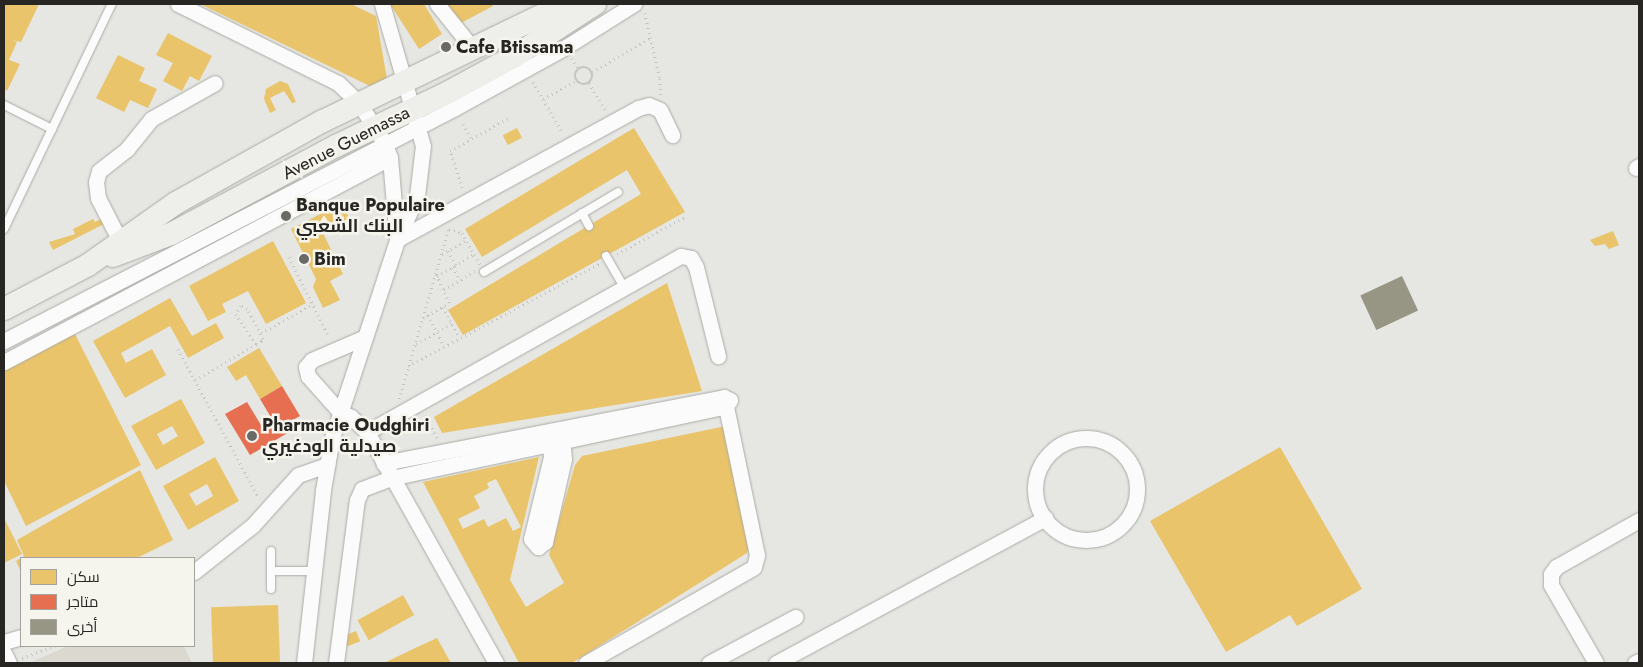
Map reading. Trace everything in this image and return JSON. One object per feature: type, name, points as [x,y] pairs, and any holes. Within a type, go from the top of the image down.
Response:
[{"type":"main road","name":"Avenue Guemassa","points":[[88,265],[176,203],[359,102],[474,50],[565,4]]},
{"type":"main road","name":"Avenue Guemassa","points":[[4,309],[88,265],[172,234],[416,118],[595,4]]},
{"type":"street","points":[[178,4],[338,83],[359,102],[380,135],[390,158],[397,240]]},
{"type":"street","points":[[304,663],[327,465],[340,412],[363,338],[397,240],[417,196],[423,146],[382,4]]},
{"type":"street","points":[[436,4],[474,50]]},
{"type":"street","points":[[416,118],[526,70],[634,4]]},
{"type":"street","points":[[120,241],[98,198],[96,182],[99,171],[127,149],[151,119],[215,83]]},
{"type":"street","points":[[397,240],[644,106],[660,110],[672,135]]},
{"type":"street","points":[[4,342],[380,135]]},
{"type":"street","points":[[4,362],[390,158]]},
{"type":"street","points":[[367,432],[676,258],[691,258],[696,266],[718,356]]},
{"type":"street","points":[[363,338],[308,363],[306,372],[340,412],[359,423],[367,432],[496,663]]},
{"type":"street","points":[[383,463],[446,450],[555,437],[726,406],[757,555],[754,567],[586,663]]},
{"type":"street","points":[[555,437],[564,459],[544,542],[538,547],[531,539],[555,437]]},
{"type":"street","points":[[336,663],[358,494],[368,485],[391,478],[555,437]]},
{"type":"street","points":[[1094,439],[1112,445],[1127,458],[1133,469],[1137,494],[1128,518],[1118,528],[1093,539],[1079,539],[1054,528],[1045,518],[1036,494],[1036,482],[1039,469],[1053,450],[1071,440],[1094,439]]},
{"type":"street","points":[[195,571],[235,541],[298,475],[327,465]]},
{"type":"street","points":[[776,663],[1045,518]]},
{"type":"street","points":[[1596,663],[1551,586],[1551,574],[1556,567],[1639,520]]},
{"type":"street","points":[[709,663],[794,617]]},
{"type":"street","points":[[4,642],[20,637]]},
{"type":"street","points":[[4,653],[9,663]]},
{"type":"street","points":[[1635,663],[1639,661]]},
{"type":"lane","points":[[4,229],[112,4]]},
{"type":"lane","points":[[4,105],[52,129]]},
{"type":"lane","points":[[484,272],[618,192]]},
{"type":"lane","points":[[582,213],[589,226]]},
{"type":"lane","points":[[607,258],[624,287]]},
{"type":"lane","points":[[271,551],[271,589]]},
{"type":"lane","points":[[271,571],[314,571]]},
{"type":"path","points":[[642,4],[660,79],[660,110]]},
{"type":"path","points":[[612,122],[589,84],[592,72],[650,38]]},
{"type":"path","points":[[543,99],[576,80],[580,69],[586,68],[592,72]]},
{"type":"path","points":[[526,70],[570,145]]},
{"type":"path","points":[[576,80],[582,85],[589,84]]},
{"type":"path","points":[[468,201],[449,154],[451,149],[508,118]]},
{"type":"path","points":[[464,124],[471,138]]},
{"type":"path","points":[[394,417],[454,208]]},
{"type":"path","points":[[408,366],[685,217]]},
{"type":"path","points":[[444,290],[482,267],[459,230],[448,228]]},
{"type":"path","points":[[441,255],[466,240]]},
{"type":"path","points":[[448,251],[460,280]]},
{"type":"path","points":[[436,274],[474,254]]},
{"type":"path","points":[[289,257],[336,350]]},
{"type":"path","points":[[423,318],[443,307],[449,301],[436,274]]},
{"type":"path","points":[[261,333],[313,304]]},
{"type":"path","points":[[195,380],[263,340],[246,307],[237,309],[237,316],[256,344]]},
{"type":"path","points":[[443,307],[460,338]]},
{"type":"path","points":[[428,315],[444,346]]},
{"type":"path","points":[[415,345],[452,323]]},
{"type":"path","points":[[178,349],[265,510]]},
{"type":"path","points":[[418,404],[446,450]]},
{"type":"path","points":[[9,663],[52,647]]},
{"type":"shaded area","points":[[66,647],[184,647],[192,663],[29,663]]},
{"type":"building: سكن","points":[[4,4],[39,4],[21,42],[12,40],[17,42],[9,60],[20,64],[7,91],[4,89]]},
{"type":"building: سكن","points":[[200,4],[351,4],[376,16],[387,79],[374,88]]},
{"type":"building: سكن","points":[[390,4],[424,4],[442,34],[419,49]]},
{"type":"building: سكن","points":[[443,4],[492,4],[493,6],[461,23],[459,19],[453,22]]},
{"type":"building: سكن","points":[[168,33],[212,56],[199,81],[190,76],[182,91],[163,81],[173,63],[156,55]]},
{"type":"building: سكن","points":[[118,55],[145,68],[139,81],[157,89],[148,108],[130,100],[124,112],[96,98]]},
{"type":"building: سكن","points":[[280,81],[288,84],[296,102],[292,103],[284,91],[270,98],[276,110],[270,113],[264,99],[266,89]]},
{"type":"building: سكن","points":[[517,128],[522,138],[508,145],[503,135]]},
{"type":"building: سكن","points":[[634,128],[685,212],[463,335],[448,310],[641,194],[627,170],[482,257],[465,229]]},
{"type":"building: سكن","points":[[342,203],[350,220],[323,233],[343,274],[330,281],[340,300],[323,308],[313,287],[316,279],[291,229]]},
{"type":"building: سكن","points":[[93,219],[95,222],[101,219],[104,224],[53,250],[49,242],[75,234],[73,229]]},
{"type":"building: سكن","points":[[1613,231],[1619,245],[1609,249],[1605,244],[1595,246],[1590,240]]},
{"type":"building: سكن","points":[[273,241],[306,303],[266,324],[248,291],[222,304],[226,312],[208,321],[189,286]]},
{"type":"building: سكن","points":[[667,283],[702,391],[442,433],[434,417]]},
{"type":"building: سكن","points":[[170,298],[192,336],[216,323],[224,338],[188,358],[170,326],[121,353],[126,363],[152,349],[166,375],[125,398],[93,341]]},
{"type":"building: سكن","points":[[73,330],[141,465],[26,526],[4,481],[4,365]]},
{"type":"building: سكن","points":[[259,348],[282,386],[260,399],[246,375],[236,381],[227,367]]},
{"type":"building: سكن","points":[[181,399],[205,443],[156,470],[131,426]],"holes":[[[172,426],[178,436],[163,445],[157,434]]]},
{"type":"building: سكن","points":[[726,426],[752,541],[747,553],[572,663],[519,663],[423,482],[539,457],[510,580],[526,607],[564,583],[549,555],[575,465],[582,456]],"holes":[[[496,479],[521,527],[513,531],[506,518],[488,527],[484,519],[463,529],[458,519],[480,508],[474,496],[489,488],[487,483]]]},
{"type":"building: سكن","points":[[1280,447],[1362,589],[1297,626],[1290,615],[1226,652],[1150,521]]},
{"type":"building: سكن","points":[[215,457],[239,501],[188,530],[163,486]],"holes":[[[207,484],[213,496],[196,506],[189,494]]]},
{"type":"building: سكن","points":[[140,470],[173,540],[139,557],[22,557],[24,556],[17,540]]},
{"type":"building: سكن","points":[[4,518],[22,554],[4,563]]},
{"type":"building: سكن","points":[[20,558],[20,570],[16,561]]},
{"type":"building: سكن","points":[[403,595],[414,615],[369,640],[358,620]]},
{"type":"building: سكن","points":[[278,605],[280,663],[213,663],[211,607]]},
{"type":"building: سكن","points":[[356,631],[360,641],[347,646],[343,636]]},
{"type":"building: سكن","points":[[437,638],[451,663],[384,663],[411,650]]},
{"type":"building: متاجر","points":[[282,386],[300,416],[291,421],[296,428],[250,455],[225,414],[247,402],[264,430],[275,424],[260,399]]},
{"type":"building: أخرى","points":[[1402,276],[1418,310],[1376,330],[1360,295]]},
{"type":"place","name":"Cafe Btissama","points":[[446,47]]},
{"type":"place","name":"Banque Populaire البنك الشعبي","points":[[286,216]]},
{"type":"place","name":"Bim","points":[[304,259]]},
{"type":"place","name":"Pharmacie Oudghiri صيدلية الودغيري","points":[[252,436]]}]
